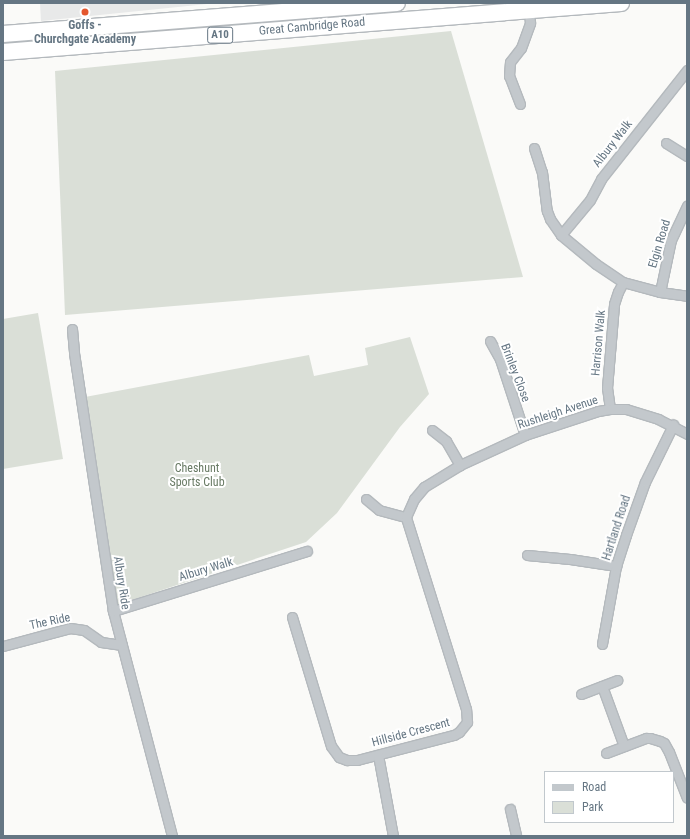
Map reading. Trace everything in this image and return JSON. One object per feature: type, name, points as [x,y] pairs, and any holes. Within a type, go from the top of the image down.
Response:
[{"type":"highway","name":"Great Cambridge Road","points":[[3,34],[398,3]]},
{"type":"highway","name":"Great Cambridge Road","points":[[3,52],[621,3]]},
{"type":"street","points":[[520,104],[510,76],[510,62],[520,48],[530,23],[529,11]]},
{"type":"street","name":"Albury Walk","points":[[561,235],[590,200],[601,179],[687,70]]},
{"type":"street","points":[[666,143],[687,156]]},
{"type":"street","points":[[534,148],[542,172],[547,211],[550,219],[561,235],[596,264],[623,282],[660,292],[687,296]]},
{"type":"street","name":"Elgin Road","points":[[660,292],[671,240],[687,205]]},
{"type":"street","name":"Harrison Walk","points":[[610,409],[607,388],[614,304],[623,282]]},
{"type":"street","name":"Albury Ride","points":[[72,329],[74,353],[113,611],[172,836]]},
{"type":"street","name":"Brinley Close","points":[[490,341],[500,359],[525,435]]},
{"type":"street","name":"Rushleigh Avenue","points":[[406,518],[414,499],[424,487],[460,465],[525,435],[572,419],[610,409],[626,409],[645,414],[673,425],[687,434]]},
{"type":"street","name":"Hartland Road","points":[[602,644],[616,566],[634,508],[673,425]]},
{"type":"street","points":[[432,430],[446,441],[460,465]]},
{"type":"street","points":[[366,499],[379,510],[406,518]]},
{"type":"street","name":"Hillside Crescent","points":[[292,618],[333,750],[340,758],[356,760],[378,755],[454,735],[462,729],[467,717],[406,518]]},
{"type":"street","name":"Albury Walk","points":[[113,611],[307,551]]},
{"type":"street","points":[[526,555],[570,558],[616,566]]},
{"type":"street","name":"The Ride","points":[[3,646],[70,628],[84,630],[101,642],[122,645]]},
{"type":"street","points":[[581,694],[617,680]]},
{"type":"street","points":[[602,686],[624,746]]},
{"type":"street","points":[[606,753],[650,738],[664,743],[670,752],[687,798]]},
{"type":"street","points":[[378,755],[393,836]]},
{"type":"street","points":[[510,809],[516,836]]},
{"type":"shaded area","name":"Goffs - Churchgate Academy","points":[[40,3],[217,3],[41,21]]},
{"type":"green space","points":[[451,31],[523,277],[65,315],[55,71]]},
{"type":"green space","points":[[38,313],[63,459],[3,469],[3,319]]},
{"type":"green space","name":"Cheshunt Sports Club","points":[[410,337],[429,394],[400,427],[337,513],[306,542],[117,605],[85,397],[309,355],[314,376],[368,365],[365,348]]},
{"type":"place","name":"Goffs - Churchgate Academy","points":[[85,12]]}]
